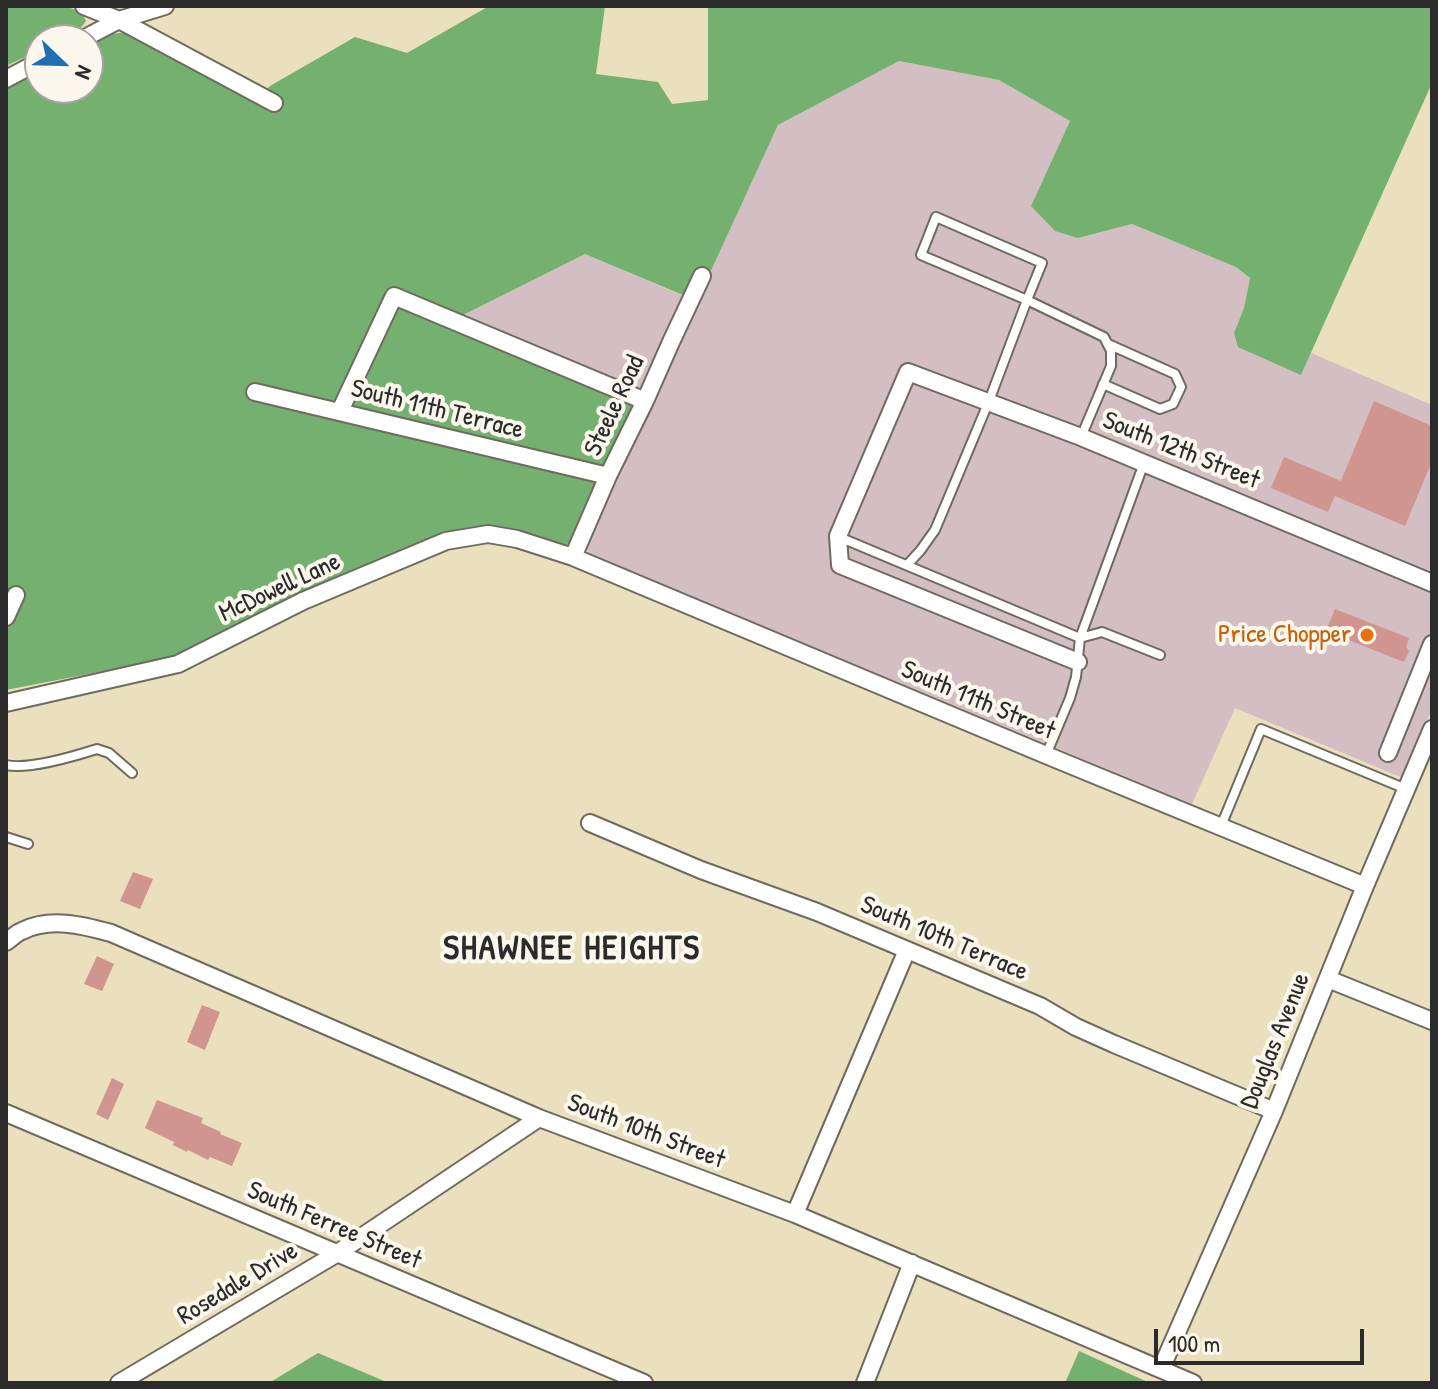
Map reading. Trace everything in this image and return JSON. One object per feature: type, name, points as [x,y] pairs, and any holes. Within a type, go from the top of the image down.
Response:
[{"type":"street","points":[[84,6],[119,20],[274,103]]},
{"type":"street","points":[[104,28],[165,6]]},
{"type":"street","points":[[6,79],[24,69]]},
{"type":"street","name":"Steele Road","points":[[573,557],[702,276]]},
{"type":"street","points":[[340,411],[394,296],[645,401]]},
{"type":"street","name":"South 12th Street","points":[[838,536],[908,372],[1081,437],[1432,583]]},
{"type":"street","name":"South 11th Terrace","points":[[255,392],[608,476]]},
{"type":"street","name":"McDowell Lane","points":[[6,703],[178,664],[303,601],[446,541],[488,534],[517,539],[573,557]]},
{"type":"street","points":[[838,536],[840,565],[1078,662]]},
{"type":"street","name":"South 11th Street","points":[[573,557],[1365,886]]},
{"type":"street","points":[[6,617],[16,595]]},
{"type":"street","points":[[1388,753],[1432,644]]},
{"type":"street","name":"Douglas Avenue","points":[[1161,1369],[1274,1111],[1432,729]]},
{"type":"street","name":"South 10th Terrace","points":[[590,823],[688,865],[817,912],[1040,1006],[1076,1027],[1274,1111]]},
{"type":"street","name":"South 10th Street","points":[[6,942],[22,931],[58,922],[111,933],[539,1118],[795,1214],[1193,1383]]},
{"type":"street","points":[[795,1214],[907,950]]},
{"type":"street","points":[[1328,979],[1432,1021]]},
{"type":"street","name":"South Ferree Street","points":[[6,1113],[644,1383]]},
{"type":"street","name":"Rosedale Drive","points":[[119,1383],[336,1254],[539,1118]]},
{"type":"street","points":[[865,1383],[912,1263]]},
{"type":"lane","points":[[907,565],[935,530],[989,401],[1027,300],[1042,263],[936,217],[921,255],[1027,300],[1104,337],[1111,351],[1111,366],[1081,437]]},
{"type":"lane","points":[[1103,384],[1160,409],[1173,404],[1181,387],[1175,374],[1107,343]]},
{"type":"lane","points":[[1046,755],[1070,698],[1076,677],[1080,638],[1145,463]]},
{"type":"lane","points":[[838,536],[1080,638],[1102,632],[1160,655]]},
{"type":"lane","points":[[1221,827],[1261,729],[1406,789]]},
{"type":"lane","points":[[6,765],[28,765],[97,749],[109,753],[132,773]]},
{"type":"lane","points":[[6,837],[28,844]]},
{"type":"shaded area","points":[[899,61],[999,80],[1070,121],[1031,206],[1078,238],[1132,224],[1236,267],[1250,278],[1244,308],[1234,333],[1301,374],[1311,353],[1432,405],[1432,709],[1403,778],[1235,708],[1192,804],[589,554],[586,546],[614,479],[778,125]]},
{"type":"shaded area","points":[[585,254],[686,297],[646,385],[640,390],[462,319],[465,314]]},
{"type":"green space","points":[[6,6],[66,6],[82,13],[86,21],[84,24],[24,24],[24,58],[6,66]]},
{"type":"green space","points":[[489,6],[605,6],[596,74],[658,82],[672,104],[708,100],[708,6],[1432,6],[1432,83],[1301,375],[1238,347],[1234,333],[1244,308],[1250,278],[1236,267],[1132,224],[1078,238],[1055,231],[1031,206],[1070,121],[999,80],[899,61],[778,125],[697,301],[585,254],[465,314],[458,327],[631,406],[631,420],[571,541],[565,546],[478,528],[458,530],[419,543],[176,657],[6,690],[6,87],[24,78],[24,104],[104,104],[104,38],[117,33],[128,33],[255,99],[270,86],[355,37],[407,53]]},
{"type":"green space","points":[[1079,1351],[1150,1383],[1065,1383]]},
{"type":"green space","points":[[318,1353],[389,1383],[269,1383]]},
{"type":"building","points":[[1374,401],[1432,426],[1432,461],[1405,526],[1335,496],[1328,512],[1271,488],[1284,457],[1341,481]]},
{"type":"building","name":"Price Chopper","points":[[1335,609],[1409,638],[1406,647],[1409,651],[1404,662],[1326,631]]},
{"type":"building","points":[[133,872],[153,879],[140,909],[120,901]]},
{"type":"building","points":[[97,956],[114,964],[102,991],[84,984]]},
{"type":"building","points":[[202,1005],[220,1012],[205,1050],[187,1042]]},
{"type":"building","points":[[112,1078],[124,1084],[108,1120],[96,1114]]},
{"type":"building","points":[[157,1100],[203,1118],[201,1123],[242,1143],[232,1166],[187,1152],[145,1128]]},
{"type":"place","name":"Price Chopper","points":[[1367,635]]},
{"type":"district","name":"SHAWNEE HEIGHTS","points":[[572,950]]}]
